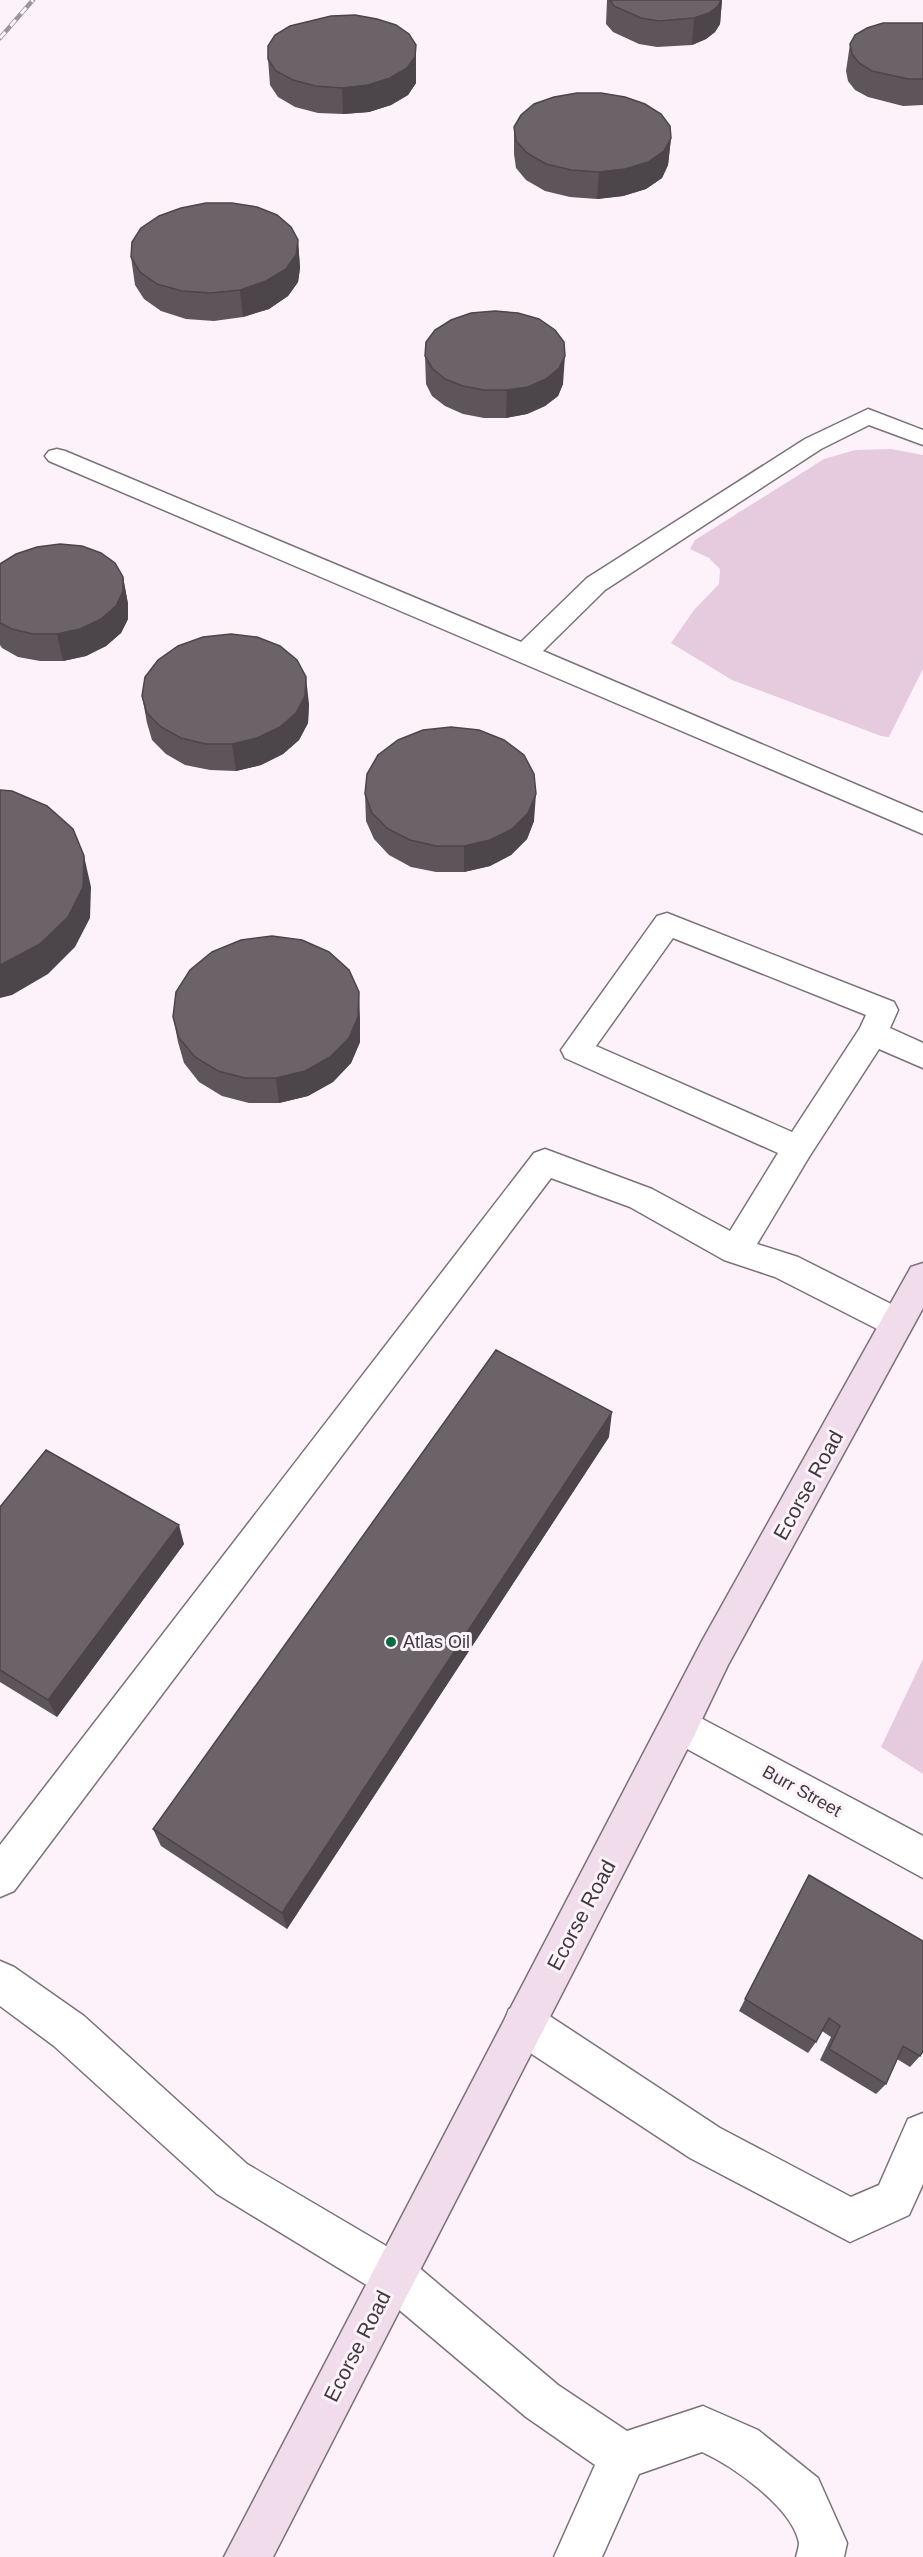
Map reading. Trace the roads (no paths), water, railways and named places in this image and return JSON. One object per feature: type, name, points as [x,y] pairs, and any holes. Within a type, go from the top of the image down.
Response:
[{"type":"main road","name":"Ecorse Road","points":[[248,2557],[680,1725],[715,1653],[923,1277]]},
{"type":"street","points":[[525,652],[596,584],[813,444],[868,416],[923,438]]},
{"type":"street","points":[[57,456],[525,652],[923,824]]},
{"type":"street","points":[[736,1250],[798,1148],[873,1033],[883,1010],[667,924],[576,1050],[798,1148]]},
{"type":"street","points":[[873,1033],[923,1056]]},
{"type":"street","points":[[0,1877],[545,1162],[641,1198],[736,1250],[786,1267],[897,1323]]},
{"type":"street","name":"Burr Street","points":[[680,1725],[923,1858]]},
{"type":"street","points":[[0,1981],[69,2031],[232,2179],[394,2276],[542,2401],[623,2456]]},
{"type":"street","points":[[524,2025],[705,2143],[850,2220],[894,2200],[923,2134]]},
{"type":"street","points":[[578,2557],[623,2456],[703,2429],[742,2446],[801,2495],[823,2543],[820,2557]]},
{"type":"railway","points":[[0,38],[33,0]]},
{"type":"place","name":"Atlas Oil","points":[[391,1642]]}]
